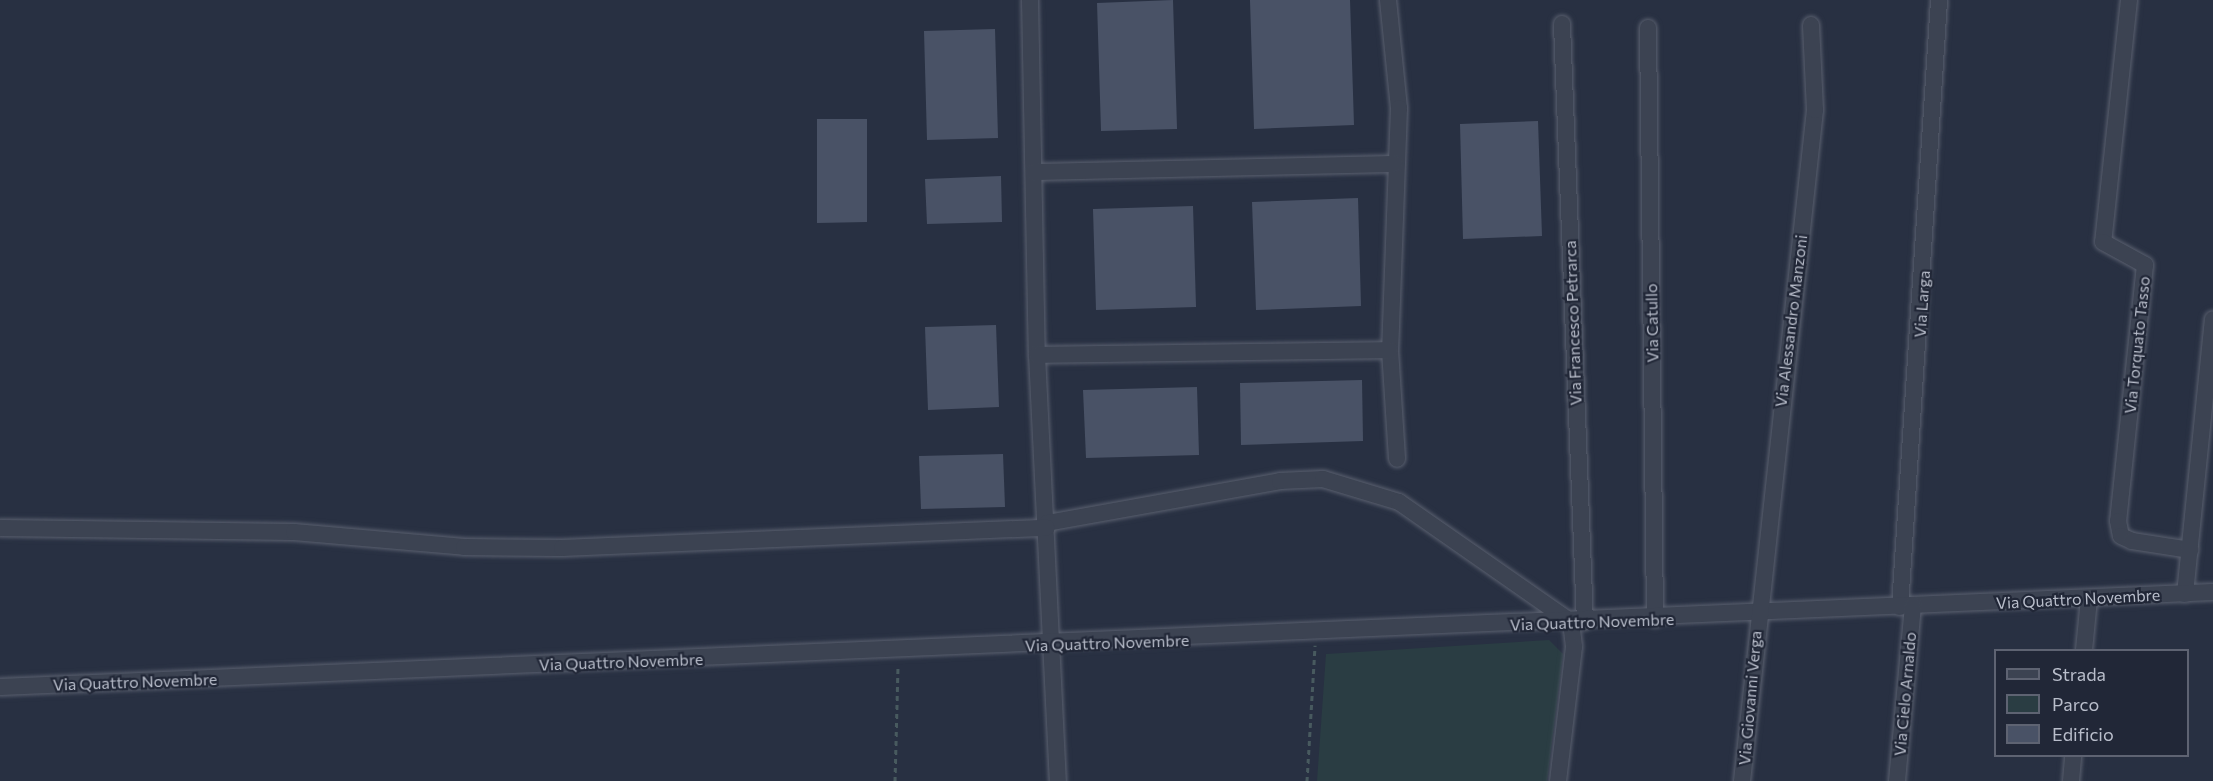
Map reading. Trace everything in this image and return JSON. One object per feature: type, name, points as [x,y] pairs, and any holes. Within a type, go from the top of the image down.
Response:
[{"type":"street","points":[[1030,0],[1037,355],[1058,781]]},
{"type":"street","points":[[1388,0],[1399,108],[1395,164],[1390,350],[1397,459]]},
{"type":"street","name":"Via Larga","points":[[1907,607],[1939,0]]},
{"type":"street","name":"Via Torquato Tasso","points":[[2129,0],[2103,242],[2145,265],[2118,521],[2121,536],[2132,541],[2190,550]]},
{"type":"street","name":"Via Francesco Petrarca","points":[[1558,781],[1578,622],[1562,24]]},
{"type":"street","name":"Via Alessandro Manzoni","points":[[1757,616],[1815,110],[1811,26]]},
{"type":"street","name":"Via Catullo","points":[[1648,28],[1655,619]]},
{"type":"street","points":[[1034,172],[1395,164]]},
{"type":"street","points":[[2185,594],[2213,319]]},
{"type":"street","points":[[1037,355],[1390,350]]},
{"type":"street","points":[[0,528],[294,532],[465,547],[562,548],[1047,525],[1257,484],[1323,479],[1358,486],[1399,502],[1578,622]]},
{"type":"street","name":"Via Quattro Novembre","points":[[0,687],[1757,616],[2213,592]]},
{"type":"street","points":[[2084,649],[2089,599]]},
{"type":"street","name":"Via Cielo Arnaldo","points":[[1897,781],[1907,607]]},
{"type":"street","name":"Via Giovanni Verga","points":[[1742,781],[1757,616]]},
{"type":"street","points":[[2071,781],[2073,757]]},
{"type":"path","points":[[1307,781],[1315,634]]},
{"type":"path","points":[[895,781],[898,651]]},
{"type":"green space","points":[[1549,640],[1563,654],[1547,781],[1317,781],[1326,654]]},
{"type":"building","points":[[1173,0],[1177,129],[1101,131],[1097,3]]},
{"type":"building","points":[[1250,0],[1350,0],[1354,125],[1254,129]]},
{"type":"building","points":[[995,29],[998,138],[927,140],[924,31]]},
{"type":"building","points":[[817,119],[867,119],[867,222],[817,223]]},
{"type":"building","points":[[1538,121],[1542,236],[1463,239],[1460,124]]},
{"type":"building","points":[[1001,176],[1002,222],[927,224],[925,179]]},
{"type":"building","points":[[1358,198],[1361,306],[1256,310],[1252,202]]},
{"type":"building","points":[[1193,206],[1196,307],[1096,310],[1093,209]]},
{"type":"building","points":[[996,325],[999,407],[928,410],[925,327]]},
{"type":"building","points":[[1362,380],[1363,441],[1241,445],[1240,383]]},
{"type":"building","points":[[1197,387],[1199,455],[1086,458],[1083,390]]},
{"type":"building","points":[[1003,454],[1005,507],[921,509],[919,456]]}]
